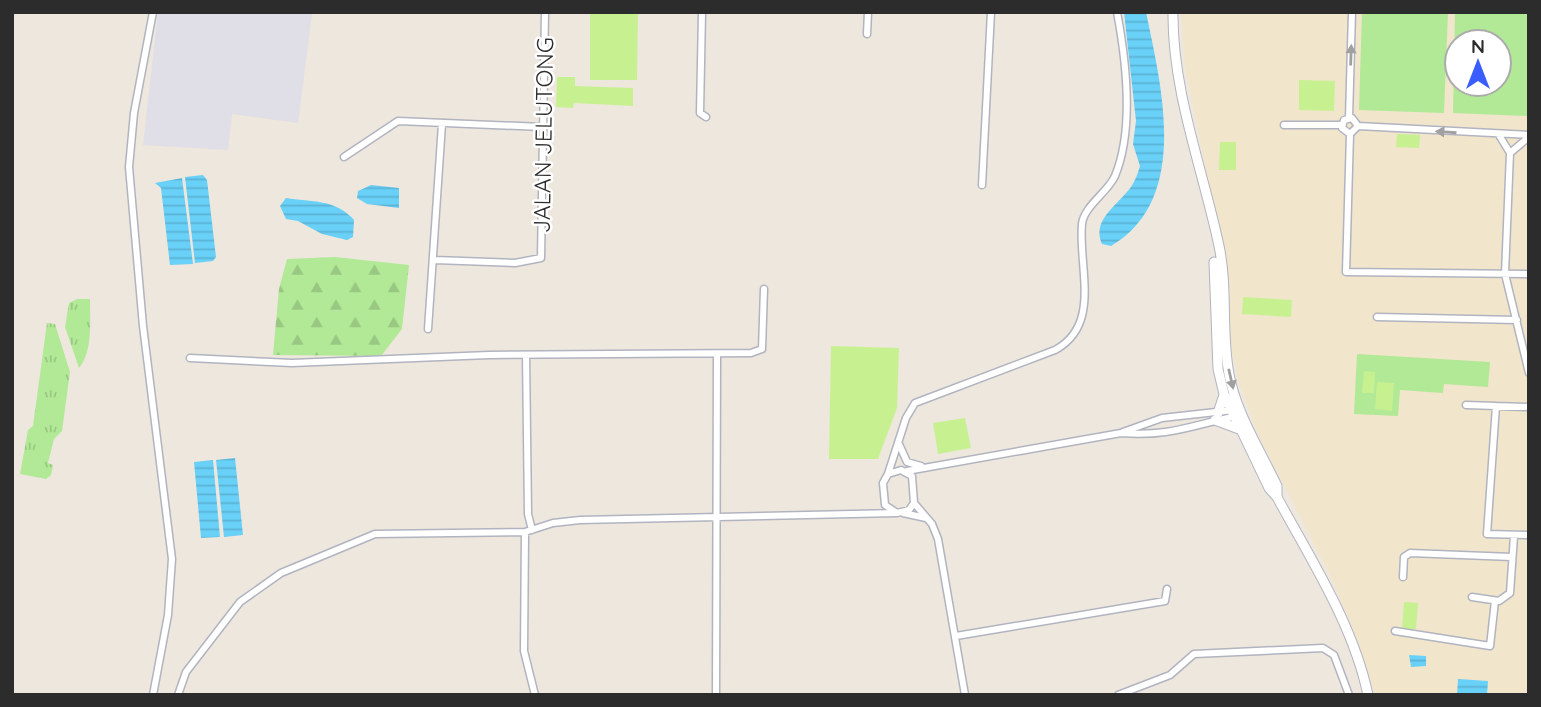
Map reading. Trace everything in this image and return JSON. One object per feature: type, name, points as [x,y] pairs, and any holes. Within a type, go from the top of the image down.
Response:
[{"type":"street","points":[[153,12],[134,113],[129,167],[143,326],[172,559],[168,615],[153,695]]},
{"type":"street","name":"JALAN JELUTONG","points":[[435,260],[515,263],[541,258],[545,12]]},
{"type":"street","points":[[702,12],[700,113],[706,117]]},
{"type":"street","points":[[867,34],[868,12]]},
{"type":"street","points":[[982,185],[991,12]]},
{"type":"street","points":[[900,513],[885,505],[883,483],[910,409],[920,400],[1055,350],[1072,338],[1082,323],[1083,219],[1115,174],[1123,129],[1127,65],[1117,12]]},
{"type":"street","points":[[1173,12],[1178,61],[1216,239],[1228,372],[1240,430],[1343,622],[1363,671],[1368,695]]},
{"type":"street","points":[[1284,125],[1342,125],[1349,118],[1352,12]]},
{"type":"street","points":[[1349,118],[1354,119],[1358,126]]},
{"type":"street","points":[[344,157],[393,123],[542,127]]},
{"type":"street","points":[[428,329],[435,260],[442,124]]},
{"type":"street","points":[[1342,125],[1345,132],[1350,134]]},
{"type":"street","points":[[1529,136],[1358,126],[1350,134],[1346,272],[1529,274]]},
{"type":"street","points":[[1499,135],[1510,153],[1505,274],[1529,373]]},
{"type":"street","points":[[1510,153],[1529,136]]},
{"type":"street","points":[[1216,239],[1218,369],[1224,394],[1277,486],[1277,497]]},
{"type":"street","points":[[190,358],[292,363],[526,355],[751,353],[762,349],[764,289]]},
{"type":"street","points":[[1377,317],[1517,320]]},
{"type":"street","points":[[526,355],[528,531],[524,651],[535,695]]},
{"type":"street","points":[[716,695],[717,355]]},
{"type":"street","points":[[1217,417],[1224,394]]},
{"type":"street","points":[[1466,405],[1529,407]]},
{"type":"street","points":[[1496,406],[1487,534],[1529,536]]},
{"type":"street","points":[[1121,433],[1155,435],[1181,432],[1217,417],[1237,413]]},
{"type":"street","points":[[888,474],[1121,433],[1152,421],[1180,415],[1217,417],[1240,430]]},
{"type":"street","points":[[1152,421],[1155,435]]},
{"type":"street","points":[[898,442],[907,462],[941,466]]},
{"type":"street","points":[[898,442],[899,458],[914,481]]},
{"type":"street","points":[[924,468],[914,481],[914,503],[928,519],[938,539],[965,695]]},
{"type":"street","points":[[858,514],[875,511],[883,496]]},
{"type":"street","points":[[900,513],[914,503]]},
{"type":"street","points":[[178,695],[186,672],[240,602],[281,573],[376,534],[528,531],[567,520],[900,513],[928,519]]},
{"type":"street","points":[[1472,597],[1495,601],[1506,598],[1510,593],[1514,536]]},
{"type":"street","points":[[1403,577],[1404,557],[1410,553],[1512,557]]},
{"type":"street","points":[[956,636],[1165,601],[1167,589]]},
{"type":"street","points":[[1395,631],[1490,646],[1495,601]]},
{"type":"street","points":[[1118,695],[1170,675],[1194,654],[1323,648],[1334,655],[1349,695]]},
{"type":"shaded area","points":[[158,12],[312,14],[298,123],[232,114],[228,150],[143,145]]},
{"type":"shaded area","points":[[1181,12],[1529,12],[1529,695],[1375,695],[1354,631],[1332,579],[1259,436],[1240,386],[1230,343],[1223,254],[1185,66]]},
{"type":"green space","points":[[590,12],[638,12],[637,80],[590,80]]},
{"type":"green space","points":[[1362,12],[1448,12],[1447,28],[1443,28],[1444,113],[1359,110]]},
{"type":"green space","points":[[1455,12],[1529,12],[1529,116],[1453,113],[1453,98],[1513,98],[1513,28],[1455,28]]},
{"type":"green space","points":[[557,77],[575,77],[575,86],[633,88],[633,106],[574,103],[573,108],[556,107]]},
{"type":"green space","points":[[1299,80],[1335,81],[1334,111],[1299,110]]},
{"type":"green space","points":[[1397,134],[1420,135],[1419,148],[1396,147]]},
{"type":"green space","points":[[1220,142],[1236,142],[1236,170],[1219,170]]},
{"type":"green space","points":[[335,257],[409,265],[402,329],[381,356],[273,355],[279,289],[287,259]]},
{"type":"green space","points":[[1243,297],[1292,300],[1291,317],[1242,314]]},
{"type":"green space","points":[[77,299],[90,299],[89,344],[79,368],[65,327],[69,303]]},
{"type":"green space","points":[[47,323],[55,324],[70,372],[62,431],[54,439],[48,463],[53,465],[51,475],[46,479],[20,474],[28,430],[33,426]]},
{"type":"green space","points":[[831,346],[899,348],[897,408],[878,459],[829,459]]},
{"type":"green space","points":[[1357,354],[1490,362],[1488,387],[1444,384],[1443,393],[1400,390],[1398,416],[1354,414]]},
{"type":"green space","points":[[1364,371],[1375,372],[1374,393],[1362,393]]},
{"type":"green space","points":[[1377,382],[1394,383],[1392,411],[1375,409]]},
{"type":"green space","points":[[965,418],[971,448],[938,454],[933,423]]},
{"type":"green space","points":[[1404,602],[1418,603],[1416,629],[1402,629]]},
{"type":"water","points":[[1124,12],[1146,12],[1163,106],[1164,139],[1161,171],[1152,200],[1136,225],[1111,246],[1102,244],[1100,228],[1108,213],[1131,187],[1140,166],[1133,144],[1136,121]]},
{"type":"water","points":[[203,175],[207,180],[216,257],[213,261],[195,263],[185,177]]},
{"type":"water","points":[[182,178],[193,264],[170,265],[161,188],[155,183]]},
{"type":"water","points":[[371,185],[399,188],[399,208],[367,204],[357,198],[358,191]]},
{"type":"water","points":[[286,198],[339,208],[354,220],[353,237],[347,240],[322,234],[298,221],[286,219],[280,206]]},
{"type":"water","points":[[235,458],[243,535],[224,537],[216,460]]},
{"type":"water","points":[[213,460],[220,537],[201,538],[194,462]]},
{"type":"water","points":[[1409,655],[1426,656],[1426,666],[1411,667]]},
{"type":"water","points":[[1458,679],[1488,681],[1487,695],[1457,695]]}]
